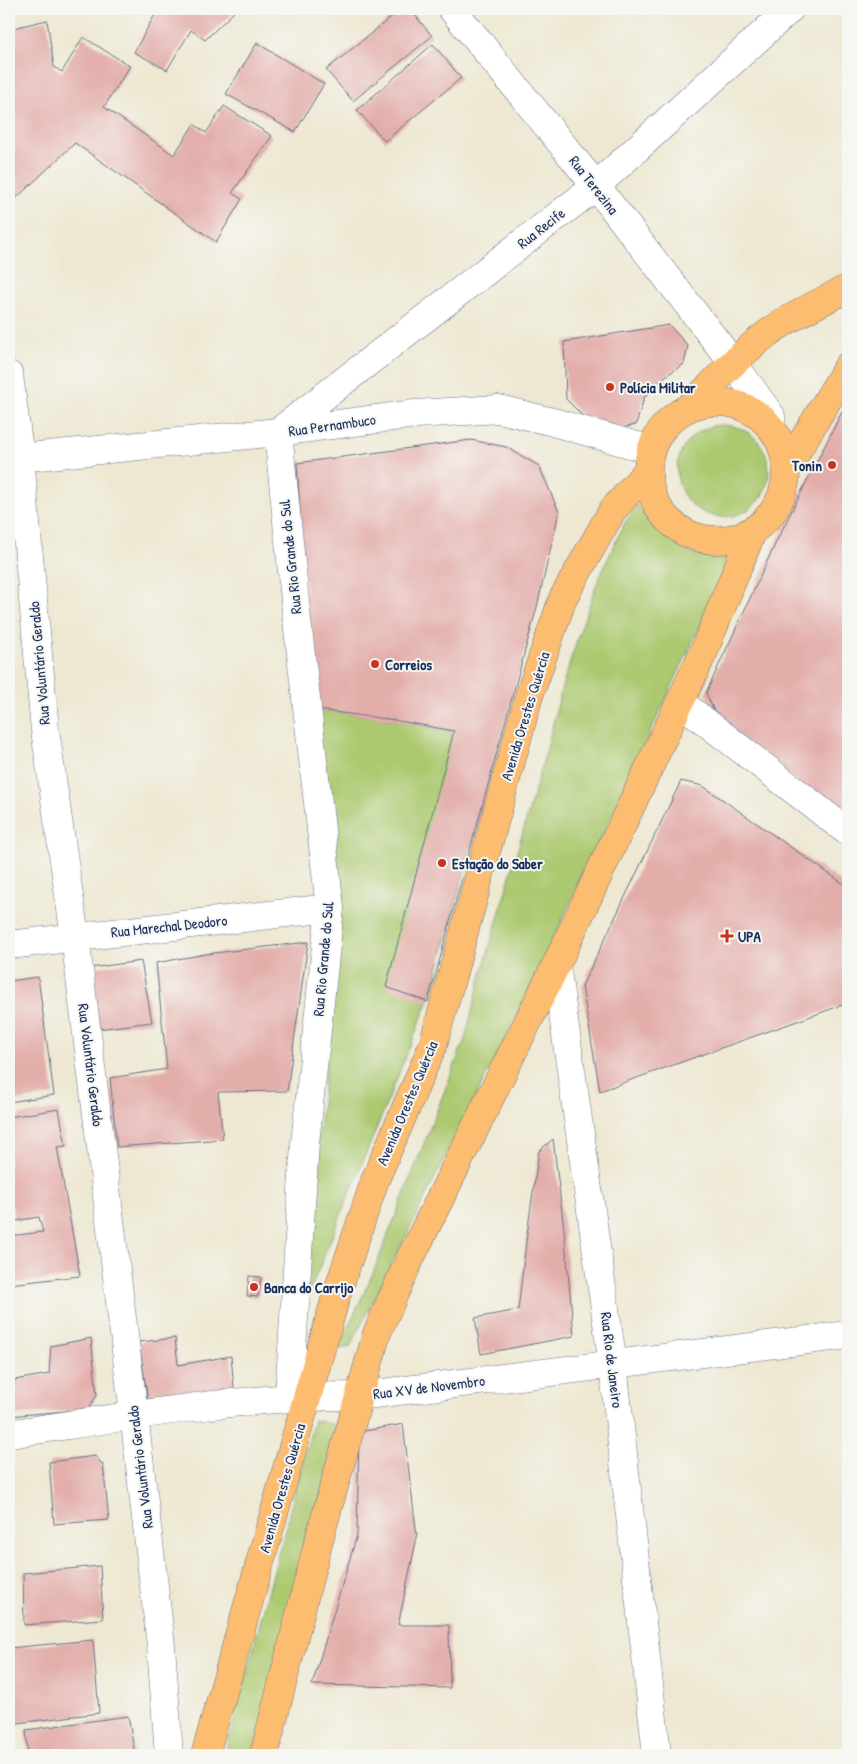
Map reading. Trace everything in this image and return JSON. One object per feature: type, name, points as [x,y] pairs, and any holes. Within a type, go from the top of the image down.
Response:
[{"type":"main road","points":[[690,406],[712,401],[734,403],[755,412],[772,428],[782,447],[786,469],[783,493],[771,514],[753,530],[733,538],[712,540],[692,536],[674,525],[660,510],[650,491],[649,460],[660,432],[673,417],[690,406],[733,362],[795,316],[848,288]]},
{"type":"main road","points":[[786,469],[848,366]]},
{"type":"main road","name":"Avenida Orestes Quércia","points":[[205,1755],[299,1397],[375,1180],[433,1045],[529,696],[563,598],[612,511],[649,460]]},
{"type":"main road","points":[[264,1755],[317,1547],[358,1396],[378,1333],[408,1263],[556,965],[680,702],[753,530]]},
{"type":"street","name":"Rua Terezina","points":[[452,9],[596,186],[733,362],[771,416],[772,428]]},
{"type":"street","name":"Rua Recife","points":[[278,432],[596,186],[790,9]]},
{"type":"street","name":"Rua Voluntário Geraldo","points":[[9,375],[15,459],[45,730],[75,937],[134,1415],[161,1646],[169,1755]]},
{"type":"street","name":"Rua Pernambuco","points":[[15,459],[278,432],[415,414],[499,409],[553,422],[649,460]]},
{"type":"street","name":"Rua Rio Grande do Sul","points":[[278,432],[296,611],[330,908],[305,1144],[299,1397]]},
{"type":"street","points":[[680,702],[848,832]]},
{"type":"street","name":"Rua Marechal Deodoro","points":[[9,945],[330,908]]},
{"type":"street","name":"Rua Rio de Janeiro","points":[[556,965],[613,1364],[657,1755]]},
{"type":"street","name":"Rua XV de Novembro","points":[[9,1434],[134,1415],[299,1397],[358,1396],[848,1335]]},
{"type":"green space","points":[[723,425],[741,428],[756,438],[766,453],[769,471],[766,489],[756,504],[741,514],[723,517],[705,514],[690,504],[680,489],[677,471],[680,453],[690,438],[705,428]]},
{"type":"green space","points":[[637,505],[656,528],[678,546],[703,556],[718,558],[733,556],[525,999],[350,1347],[338,1349],[373,1273],[465,1039],[482,973],[547,748],[562,687],[577,640],[598,580],[624,524]]},
{"type":"green space","points":[[311,709],[394,720],[500,740],[431,995],[302,1310],[338,935]]},
{"type":"green space","points":[[314,1420],[339,1426],[253,1755],[225,1755]]},
{"type":"building","points":[[158,9],[237,9],[205,40],[191,30],[167,70],[134,52]]},
{"type":"building","points":[[401,9],[410,9],[432,36],[353,101],[326,70]]},
{"type":"building","points":[[47,20],[54,67],[62,72],[83,37],[130,66],[104,107],[174,155],[194,124],[206,133],[224,106],[272,136],[232,193],[242,199],[216,242],[75,143],[9,205],[9,29]]},
{"type":"building","points":[[257,43],[324,84],[295,132],[226,94]]},
{"type":"building","points":[[433,44],[461,78],[385,141],[357,110]]},
{"type":"building","name":"Polícia Militar","points":[[669,325],[688,346],[684,364],[664,377],[644,398],[636,425],[599,432],[566,399],[564,342]]},
{"type":"building","points":[[848,400],[848,820],[719,722],[706,693],[778,538]]},
{"type":"building","points":[[471,440],[506,447],[539,466],[559,512],[537,607],[428,1002],[386,987],[454,731],[394,720],[311,709],[297,463]]},
{"type":"building","name":"UPA","points":[[681,781],[703,786],[848,887],[848,1003],[600,1091],[582,986]]},
{"type":"building","points":[[308,942],[287,1091],[218,1092],[223,1139],[117,1147],[110,1078],[167,1069],[156,963],[206,954]]},
{"type":"building","points":[[141,961],[152,1022],[98,1029],[90,968]]},
{"type":"building","points":[[38,977],[54,1095],[9,1102],[9,981]]},
{"type":"building","points":[[59,1109],[66,1146],[57,1147],[80,1276],[9,1284],[9,1236],[43,1232],[39,1217],[15,1221],[9,1199],[9,1117]]},
{"type":"building","points":[[553,1139],[574,1336],[481,1354],[475,1318],[518,1310],[539,1151]]},
{"type":"building","name":"Banca do Carrijo","points":[[249,1276],[261,1277],[258,1297],[247,1296]]},
{"type":"building","points":[[91,1338],[97,1395],[88,1409],[9,1416],[9,1381],[49,1374],[51,1346]]},
{"type":"building","points":[[175,1338],[178,1365],[231,1356],[234,1389],[148,1402],[139,1342]]},
{"type":"building","points":[[403,1424],[417,1537],[398,1625],[449,1625],[450,1688],[312,1685],[357,1535],[359,1432]]},
{"type":"building","points":[[95,1456],[103,1465],[109,1520],[54,1524],[49,1462]]},
{"type":"building","points":[[100,1566],[103,1619],[24,1625],[23,1573]]},
{"type":"building","points":[[93,1640],[99,1713],[9,1724],[9,1648]]},
{"type":"building","points":[[128,1716],[135,1755],[28,1755],[26,1730]]},
{"type":"place","name":"Polícia Militar","points":[[610,387]]},
{"type":"place","name":"Tonin","points":[[832,465]]},
{"type":"place","name":"Correios","points":[[375,664]]},
{"type":"place","name":"Estação do Saber","points":[[442,863]]},
{"type":"place","name":"UPA","points":[[727,936]]},
{"type":"place","name":"Banca do Carrijo","points":[[254,1287]]}]
